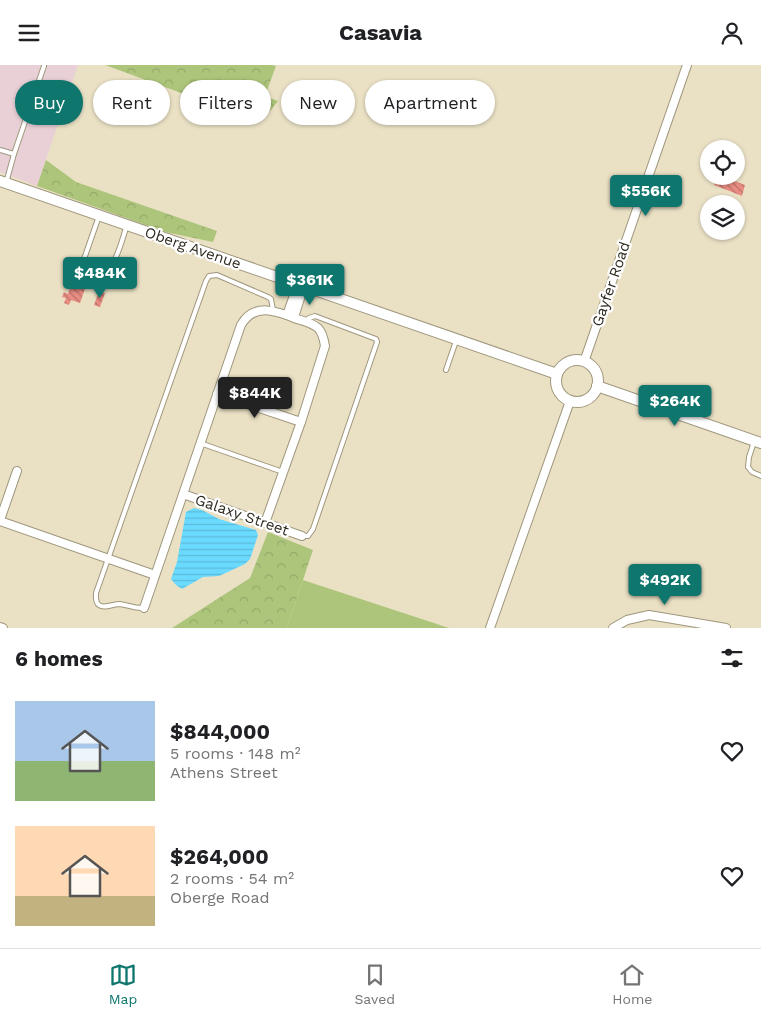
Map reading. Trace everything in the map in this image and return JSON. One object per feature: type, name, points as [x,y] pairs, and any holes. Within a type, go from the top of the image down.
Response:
[{"type":"street","name":"Gayfer Road","points":[[584,362],[687,65]]},
{"type":"street","name":"Oberg Avenue","points":[[3,182],[557,374]]},
{"type":"street","points":[[290,316],[301,285]]},
{"type":"street","points":[[144,608],[244,319],[256,311],[272,310],[305,321],[317,328],[322,333],[325,346],[301,422],[265,523]]},
{"type":"street","points":[[568,362],[584,362],[594,369],[597,386],[594,393],[583,401],[570,401],[561,395],[558,390],[556,385],[557,374],[568,362]]},
{"type":"street","points":[[597,386],[758,442]]},
{"type":"street","points":[[217,394],[301,422]]},
{"type":"street","points":[[490,628],[570,401]]},
{"type":"street","points":[[17,471],[0,521],[155,575]]},
{"type":"street","name":"Galaxy Street","points":[[183,494],[302,535]]},
{"type":"street","points":[[613,628],[626,620],[649,615],[726,628]]},
{"type":"lane","points":[[3,182],[44,66]]},
{"type":"lane","points":[[0,150],[14,155]]},
{"type":"lane","points":[[99,215],[84,259],[82,272],[87,280],[94,281],[103,276],[113,264],[126,225]]},
{"type":"lane","points":[[144,608],[139,609],[118,604],[103,606],[98,604],[96,593],[209,277],[217,275],[272,299],[272,310]]},
{"type":"lane","points":[[302,535],[308,536],[313,529],[377,342],[376,339],[316,316],[305,321]]},
{"type":"lane","points":[[446,370],[456,339]]},
{"type":"lane","points":[[758,442],[749,457],[748,467],[752,472],[761,476]]},
{"type":"lane","points":[[200,443],[283,472]]},
{"type":"shaded area","points":[[0,65],[78,65],[73,80],[15,80],[15,125],[58,125],[37,186],[0,172]]},
{"type":"green space","points":[[105,65],[276,66],[271,80],[180,80],[180,93],[170,89],[170,80],[146,80]]},
{"type":"green space","points":[[271,98],[278,101],[271,110]]},
{"type":"green space","points":[[46,160],[76,182],[217,231],[213,242],[165,232],[37,186]]},
{"type":"green space","points":[[268,532],[313,550],[287,628],[172,628],[250,578]]},
{"type":"green space","points":[[303,580],[449,628],[287,628]]},
{"type":"water","points":[[194,508],[219,519],[256,530],[258,535],[250,559],[245,564],[219,576],[203,577],[182,589],[171,579],[177,562],[186,512]]},
{"type":"building","points":[[714,185],[745,185],[742,195]]},
{"type":"building","points":[[72,282],[86,286],[80,303],[71,300],[69,305],[64,303],[66,298],[62,297],[64,292],[68,294]]},
{"type":"building","points":[[99,291],[105,293],[100,307],[94,305]]}]
